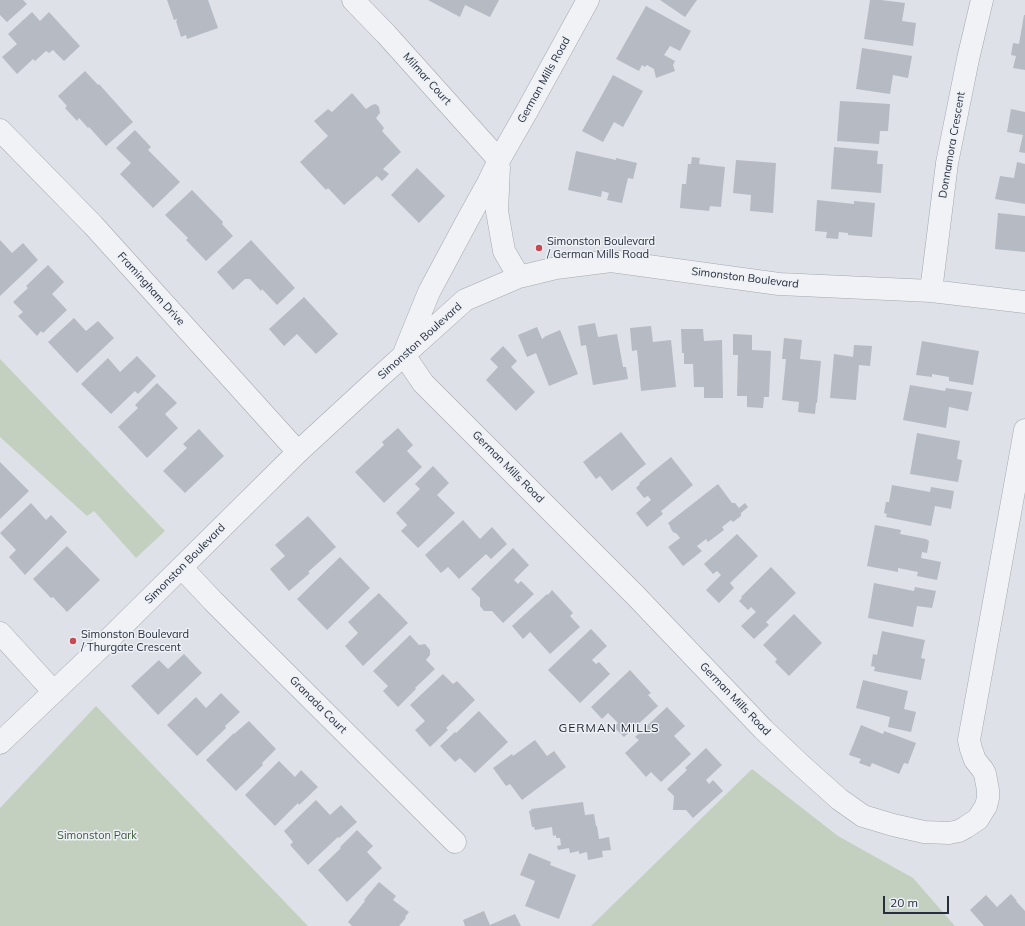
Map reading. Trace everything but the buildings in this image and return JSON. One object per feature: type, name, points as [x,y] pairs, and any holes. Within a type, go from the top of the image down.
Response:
[{"type":"street","name":"Milmar Court","points":[[353,0],[386,34],[499,160]]},
{"type":"street","name":"German Mills Road","points":[[588,0],[499,160],[429,292],[404,355],[423,383],[635,595],[763,729],[839,799],[863,816],[924,832],[948,833],[959,831],[973,823],[986,806],[988,790],[983,770],[975,760],[969,740],[1025,430]]},
{"type":"street","name":"Donnamora Crescent","points":[[931,291],[947,163],[968,59],[982,0]]},
{"type":"street","name":"Framingham Drive","points":[[0,130],[93,225],[298,452]]},
{"type":"street","name":"German Mills Road","points":[[499,160],[498,218],[504,251],[519,276]]},
{"type":"street","name":"Simonston Boulevard","points":[[0,743],[182,568],[298,452],[465,300],[519,276],[556,268],[611,261],[779,284],[931,291],[1025,302]]},
{"type":"street","name":"Granada Court","points":[[182,568],[455,842]]},
{"type":"street","points":[[0,633],[54,692]]},
{"type":"green space","points":[[0,359],[165,531],[136,558],[94,511],[87,516],[0,437]]},
{"type":"green space","name":"Simonston Park","points":[[96,706],[308,926],[0,926],[0,808]]},
{"type":"green space","points":[[752,769],[838,836],[913,878],[955,926],[591,926]]},
{"type":"place","name":"Simonston Boulevard / German Mills Road","points":[[539,248]]},
{"type":"place","name":"Simonston Boulevard / Thurgate Crescent","points":[[73,641]]},
{"type":"district","name":"GERMAN MILLS","points":[[609,728]]}]
